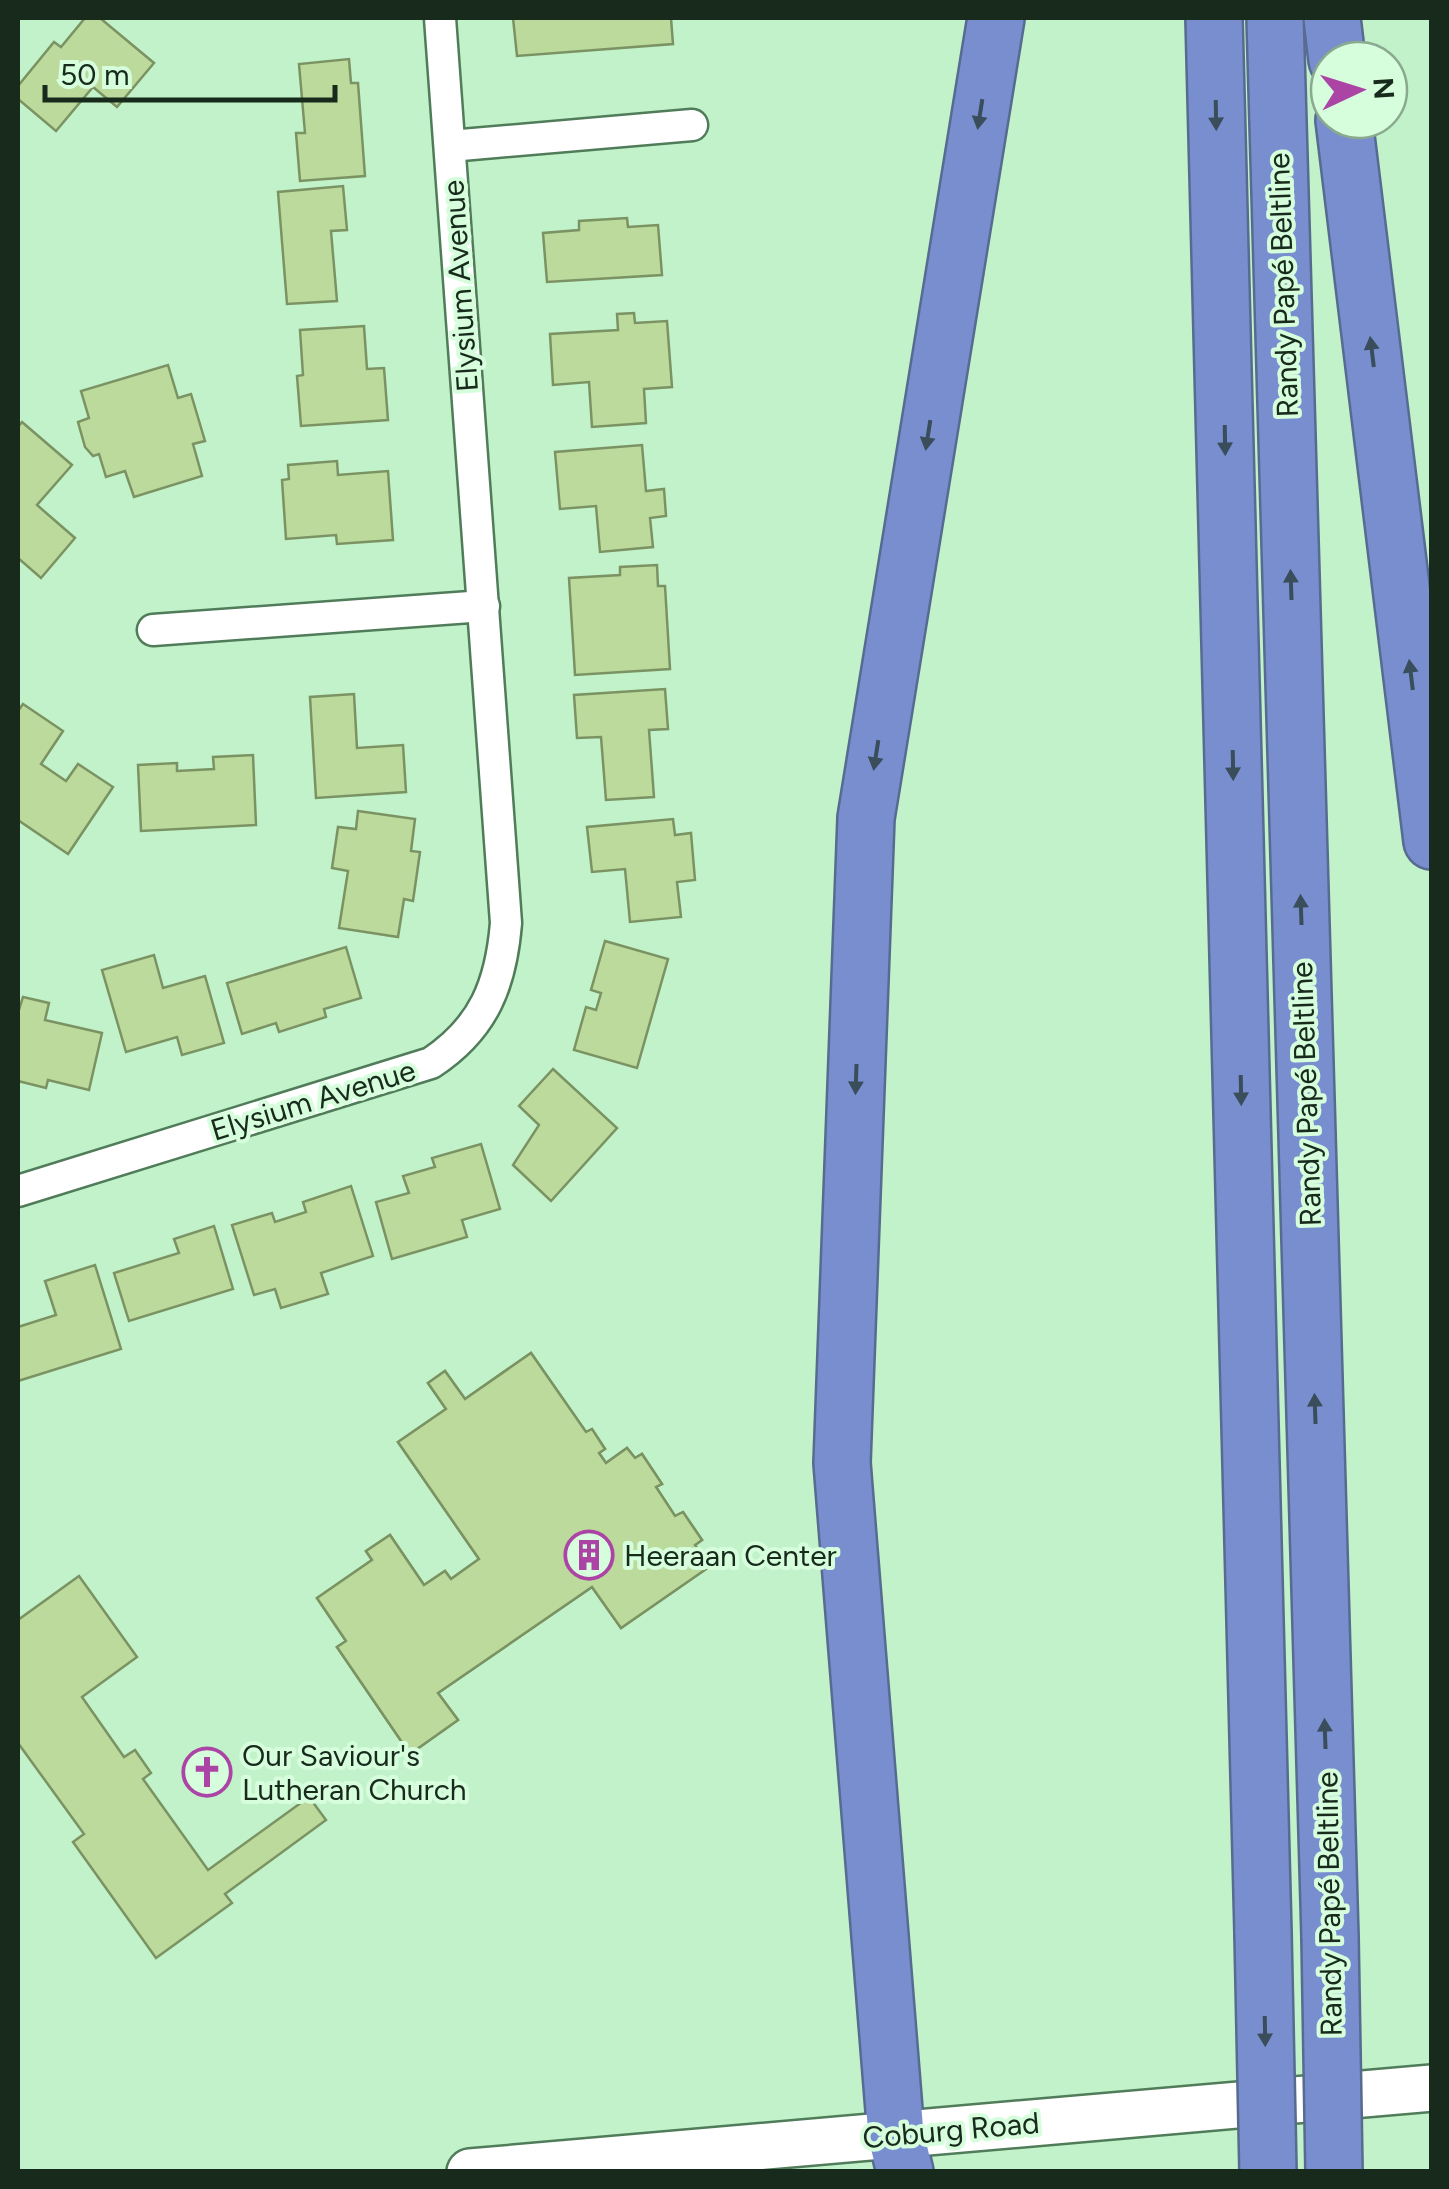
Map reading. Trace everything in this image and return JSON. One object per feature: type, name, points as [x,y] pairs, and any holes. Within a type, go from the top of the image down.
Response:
[{"type":"highway","points":[[900,2153],[842,1464],[866,818],[996,18]]},
{"type":"highway","name":"Randy Papé Beltline","points":[[1214,18],[1268,2172]]},
{"type":"highway","name":"Randy Papé Beltline","points":[[1275,18],[1334,2172]]},
{"type":"highway","points":[[1346,140],[1432,841]]},
{"type":"main road","name":"Coburg Road","points":[[470,2172],[900,2153],[1432,2088]]},
{"type":"street","name":"Elysium Avenue","points":[[18,1191],[405,1073],[456,1047],[493,997],[503,962],[506,923],[440,18]]},
{"type":"street","name":"Elysium Avenue","points":[[450,146],[692,125]]},
{"type":"street","points":[[153,630],[484,606]]},
{"type":"building","points":[[85,18],[100,18],[154,63],[117,107],[93,87],[56,131],[18,99],[18,86],[54,42],[61,47]]},
{"type":"building","points":[[513,18],[671,18],[673,44],[517,56]]},
{"type":"building","points":[[349,59],[351,83],[358,83],[365,176],[300,181],[296,133],[305,133],[299,64]]},
{"type":"building","points":[[343,186],[347,230],[331,231],[337,301],[287,304],[278,192]]},
{"type":"building","points":[[627,218],[628,227],[658,225],[662,275],[547,282],[543,233],[579,230],[579,221]]},
{"type":"building","points":[[634,313],[635,323],[667,321],[672,387],[644,389],[646,423],[592,427],[589,382],[553,385],[550,334],[618,330],[617,314]]},
{"type":"building","points":[[364,326],[367,369],[384,368],[388,420],[301,426],[297,376],[303,375],[300,330]]},
{"type":"building","points":[[168,365],[178,398],[191,394],[205,441],[193,444],[202,476],[134,497],[125,471],[106,477],[99,454],[93,456],[85,447],[78,422],[89,418],[81,391]]},
{"type":"building","points":[[22,422],[72,465],[37,505],[75,538],[41,578],[18,558],[18,427]]},
{"type":"building","points":[[642,445],[646,491],[664,489],[666,516],[650,518],[653,547],[600,552],[596,506],[560,509],[555,452]]},
{"type":"building","points":[[337,461],[338,475],[388,471],[393,540],[337,544],[336,535],[286,539],[282,480],[289,479],[288,465]]},
{"type":"building","points":[[657,565],[658,586],[665,586],[670,669],[575,675],[569,578],[620,575],[620,567]]},
{"type":"building","points":[[665,689],[668,729],[649,730],[654,797],[606,800],[601,737],[577,738],[574,695]]},
{"type":"building","points":[[354,694],[357,748],[403,745],[406,792],[316,798],[310,697]]},
{"type":"building","points":[[23,704],[63,731],[41,764],[66,781],[78,764],[113,787],[68,854],[18,820],[18,711]]},
{"type":"building","points":[[253,755],[256,825],[141,831],[138,765],[177,763],[177,771],[214,769],[213,757]]},
{"type":"building","points":[[358,811],[415,819],[411,851],[420,852],[413,901],[404,899],[398,937],[339,928],[348,871],[332,868],[338,827],[356,829]]},
{"type":"building","points":[[673,819],[675,835],[691,833],[695,880],[677,882],[681,917],[630,922],[625,869],[592,872],[587,827]]},
{"type":"building","points":[[605,941],[668,959],[637,1068],[574,1050],[586,1007],[596,1010],[601,993],[591,990]]},
{"type":"building","points":[[346,947],[361,998],[324,1009],[326,1017],[279,1032],[276,1023],[242,1034],[227,983]]},
{"type":"building","points":[[154,955],[163,988],[205,976],[224,1043],[182,1055],[177,1037],[126,1052],[102,970]]},
{"type":"building","points":[[23,997],[49,1003],[45,1020],[102,1033],[89,1090],[48,1080],[46,1088],[18,1081],[18,1013]]},
{"type":"building","points":[[553,1069],[617,1128],[551,1201],[513,1165],[539,1125],[519,1106]]},
{"type":"building","points":[[481,1144],[500,1209],[462,1220],[467,1237],[392,1259],[376,1202],[409,1193],[403,1176],[435,1167],[432,1158]]},
{"type":"building","points":[[351,1186],[373,1256],[321,1273],[328,1294],[281,1308],[275,1289],[254,1295],[232,1225],[272,1213],[275,1222],[306,1212],[303,1202]]},
{"type":"building","points":[[214,1226],[233,1289],[129,1321],[114,1273],[179,1253],[174,1239]]},
{"type":"building","points":[[95,1265],[121,1349],[18,1381],[18,1327],[56,1315],[45,1281]]},
{"type":"building","name":"Heeraan Center","points":[[531,1353],[586,1432],[592,1429],[605,1449],[599,1453],[606,1463],[627,1448],[635,1458],[642,1454],[662,1484],[656,1487],[675,1516],[683,1512],[702,1540],[695,1545],[709,1567],[621,1628],[592,1587],[438,1693],[458,1720],[410,1754],[337,1647],[346,1641],[317,1598],[372,1560],[366,1551],[390,1535],[424,1585],[445,1571],[451,1579],[479,1559],[398,1442],[446,1409],[428,1383],[445,1371],[465,1399]],"holes":[[[499,1588],[520,1618],[490,1639],[469,1608]]]},
{"type":"building","name":"Heeraan Center","points":[[531,1353],[586,1432],[592,1429],[605,1449],[599,1453],[606,1463],[627,1448],[635,1458],[642,1454],[662,1484],[656,1487],[675,1516],[683,1512],[702,1540],[695,1545],[709,1567],[621,1628],[592,1587],[438,1693],[458,1720],[410,1754],[337,1647],[346,1641],[317,1598],[372,1560],[366,1551],[390,1535],[424,1585],[445,1571],[451,1579],[479,1559],[398,1442],[446,1409],[428,1383],[445,1371],[465,1399]]},
{"type":"building","points":[[79,1576],[137,1657],[82,1697],[124,1757],[135,1750],[151,1773],[143,1779],[208,1870],[309,1797],[326,1820],[225,1894],[232,1903],[156,1958],[73,1842],[84,1834],[18,1743],[18,1620]]},
{"type":"place","name":"Heeraan Center","points":[[589,1555]]},
{"type":"place","name":"Our Saviour's Lutheran Church","points":[[207,1772]]}]
